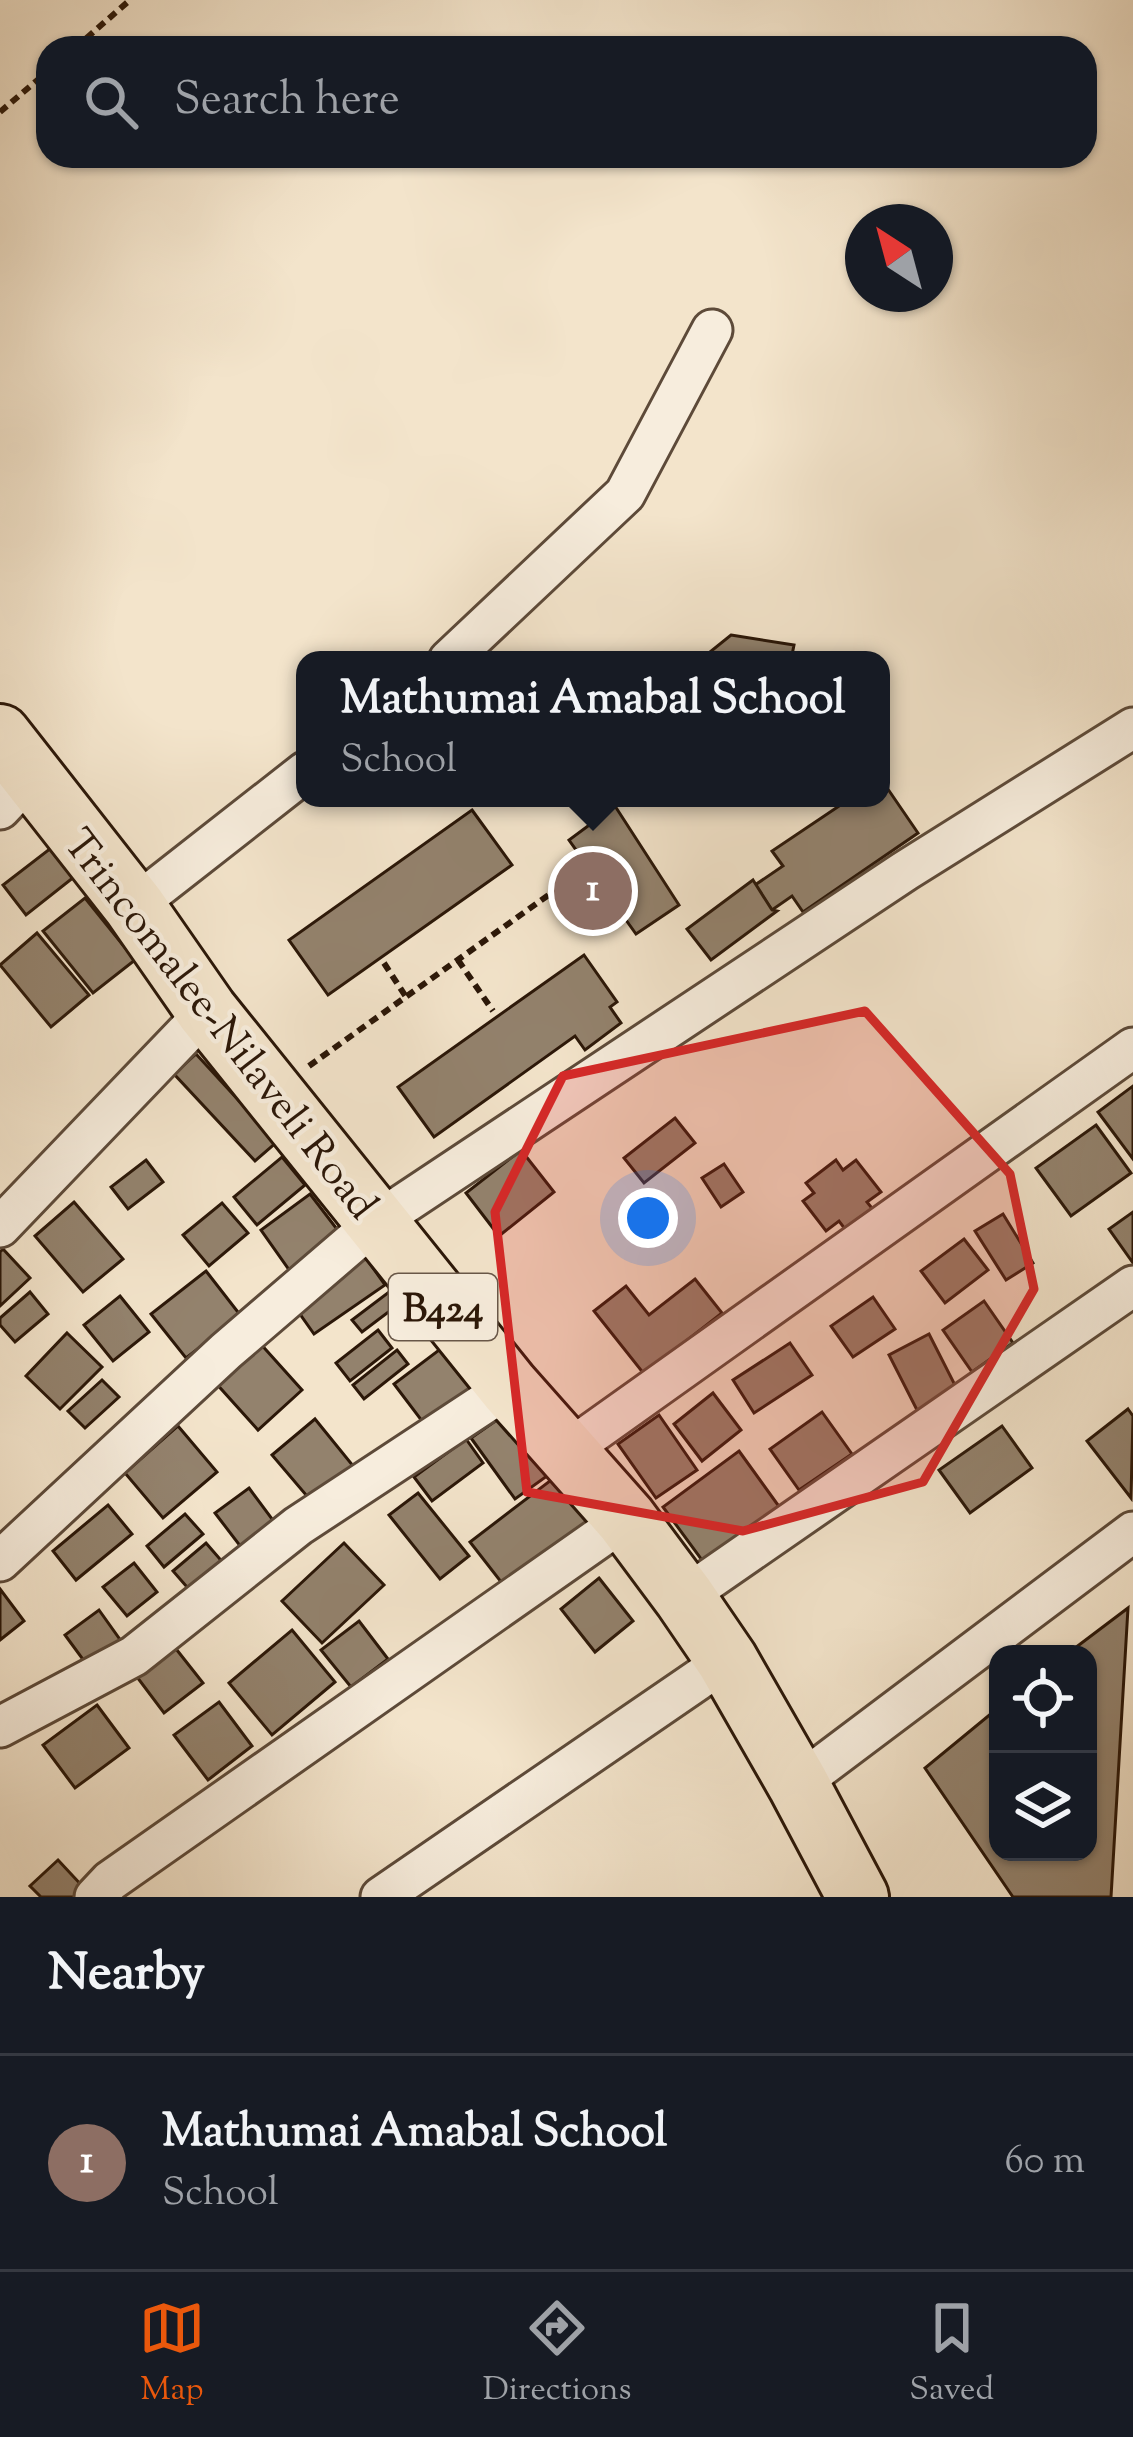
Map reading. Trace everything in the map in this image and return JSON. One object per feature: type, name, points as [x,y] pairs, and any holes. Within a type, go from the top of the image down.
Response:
[{"type":"main road","name":"Trincomalee-Nilaveli Road","points":[[10,773],[134,906],[206,1011],[375,1223],[509,1387],[626,1519],[727,1660],[858,1897]]},
{"type":"street","points":[[459,651],[625,494],[712,330]]},
{"type":"street","points":[[0,1562],[226,1351],[375,1223],[905,871],[1133,728]]},
{"type":"street","points":[[134,906],[296,779]]},
{"type":"street","points":[[0,1227],[206,1011]]},
{"type":"street","points":[[568,1451],[1133,1048]]},
{"type":"street","points":[[683,1597],[1133,1286]]},
{"type":"street","points":[[0,1727],[134,1656],[298,1526],[509,1387]]},
{"type":"street","points":[[95,1897],[110,1881],[626,1519]]},
{"type":"street","points":[[798,1784],[1133,1532]]},
{"type":"street","points":[[381,1897],[727,1660]]},
{"type":"path","points":[[89,36],[130,0]]},
{"type":"path","points":[[0,112],[36,81]]},
{"type":"path","points":[[272,1091],[578,874]]},
{"type":"path","points":[[458,960],[493,1011]]},
{"type":"path","points":[[384,964],[406,997]]},
{"type":"highlighted area","points":[[865,1011],[1010,1174],[1034,1289],[923,1482],[743,1531],[527,1492],[495,1212],[563,1076]]},
{"type":"building","points":[[731,635],[794,645],[793,651],[711,651]]},
{"type":"building","points":[[890,792],[918,833],[803,912],[792,896],[772,910],[755,885],[783,866],[772,851],[838,807],[890,807]]},
{"type":"building","points":[[616,807],[679,905],[636,934],[569,840]]},
{"type":"building","points":[[472,810],[512,865],[328,995],[289,940]]},
{"type":"building","points":[[51,848],[74,877],[26,915],[3,885]]},
{"type":"building","points":[[753,880],[777,911],[711,960],[687,929]]},
{"type":"building","points":[[85,898],[135,960],[93,993],[43,931]]},
{"type":"building","points":[[37,933],[89,995],[51,1027],[0,965]]},
{"type":"building","points":[[584,955],[617,1002],[610,1007],[621,1023],[585,1050],[575,1036],[434,1137],[398,1087]]},
{"type":"building","points":[[196,1054],[277,1142],[255,1161],[174,1074]]},
{"type":"building","points":[[1133,1086],[1133,1159],[1098,1112]]},
{"type":"building","points":[[675,1118],[695,1143],[644,1183],[624,1158]]},
{"type":"building","points":[[1096,1125],[1131,1173],[1071,1216],[1036,1168]]},
{"type":"building","points":[[521,1150],[554,1192],[499,1236],[466,1193]]},
{"type":"building","points":[[282,1157],[305,1185],[257,1225],[234,1197]]},
{"type":"building","points":[[146,1160],[163,1182],[128,1209],[111,1187]]},
{"type":"building","points":[[836,1160],[843,1170],[856,1160],[881,1192],[867,1202],[875,1212],[848,1233],[839,1221],[826,1231],[803,1201],[814,1193],[806,1183]]},
{"type":"building","points":[[724,1164],[743,1192],[721,1207],[702,1178]]},
{"type":"building","points":[[310,1194],[343,1237],[292,1274],[261,1230]]},
{"type":"building","points":[[74,1202],[123,1259],[83,1292],[35,1236]]},
{"type":"building","points":[[222,1203],[248,1233],[209,1266],[183,1235]]},
{"type":"building","points":[[1133,1212],[1133,1263],[1109,1229]]},
{"type":"building","points":[[1003,1214],[1033,1263],[1006,1280],[975,1231]]},
{"type":"building","points":[[964,1239],[988,1270],[945,1303],[921,1271]]},
{"type":"building","points":[[3,1249],[30,1278],[0,1306],[0,1252]]},
{"type":"building","points":[[366,1258],[385,1285],[314,1334],[295,1307]]},
{"type":"building","points":[[206,1271],[241,1316],[186,1358],[151,1314]]},
{"type":"building","points":[[695,1279],[722,1313],[644,1374],[594,1311],[626,1286],[649,1315]]},
{"type":"building","points":[[393,1289],[403,1301],[362,1332],[352,1320]]},
{"type":"building","points":[[30,1292],[48,1314],[15,1342],[0,1325],[0,1318]]},
{"type":"building","points":[[120,1296],[149,1332],[113,1361],[84,1325]]},
{"type":"building","points":[[873,1297],[895,1329],[853,1357],[831,1326]]},
{"type":"building","points":[[984,1301],[1013,1343],[972,1372],[943,1330]]},
{"type":"building","points":[[378,1330],[392,1348],[350,1381],[336,1363]]},
{"type":"building","points":[[67,1333],[102,1367],[60,1409],[26,1376]]},
{"type":"building","points":[[929,1334],[958,1391],[918,1412],[889,1355]]},
{"type":"building","points":[[258,1341],[302,1390],[258,1430],[214,1381]]},
{"type":"building","points":[[451,1341],[482,1382],[425,1425],[394,1384]]},
{"type":"building","points":[[790,1343],[812,1375],[754,1413],[733,1380]]},
{"type":"building","points":[[397,1350],[408,1364],[364,1399],[353,1385]]},
{"type":"building","points":[[102,1380],[119,1397],[85,1428],[68,1411]]},
{"type":"building","points":[[713,1393],[741,1430],[702,1461],[674,1424]]},
{"type":"building","points":[[1128,1409],[1133,1416],[1131,1498],[1087,1441]]},
{"type":"building","points":[[822,1412],[852,1454],[799,1490],[770,1449]]},
{"type":"building","points":[[504,1415],[547,1476],[515,1499],[471,1438]]},
{"type":"building","points":[[659,1415],[697,1470],[656,1498],[618,1444]]},
{"type":"building","points":[[315,1419],[354,1467],[312,1502],[272,1455]]},
{"type":"building","points":[[178,1426],[217,1472],[163,1518],[125,1473]]},
{"type":"building","points":[[1002,1426],[1032,1468],[970,1513],[939,1470]]},
{"type":"building","points":[[466,1439],[483,1463],[432,1501],[414,1477]]},
{"type":"building","points":[[739,1451],[783,1512],[707,1567],[663,1507]]},
{"type":"building","points":[[559,1474],[593,1520],[505,1587],[470,1542]]},
{"type":"building","points":[[249,1488],[278,1527],[244,1551],[215,1513]]},
{"type":"building","points":[[418,1493],[469,1556],[440,1579],[389,1515]]},
{"type":"building","points":[[108,1505],[132,1534],[76,1580],[53,1551]]},
{"type":"building","points":[[185,1514],[203,1534],[164,1567],[147,1546]]},
{"type":"building","points":[[206,1543],[226,1566],[193,1594],[173,1571]]},
{"type":"building","points":[[344,1543],[384,1585],[322,1643],[282,1601]]},
{"type":"building","points":[[134,1563],[157,1592],[127,1616],[103,1587]]},
{"type":"building","points":[[599,1578],[633,1621],[595,1652],[561,1609]]},
{"type":"building","points":[[0,1589],[24,1621],[0,1640]]},
{"type":"building","points":[[1128,1608],[1111,1897],[1013,1897],[925,1768],[989,1715],[989,1861],[1097,1861],[1097,1645],[1079,1645]]},
{"type":"building","points":[[99,1610],[121,1641],[87,1665],[65,1635]]},
{"type":"building","points":[[359,1621],[388,1659],[351,1687],[321,1650]]},
{"type":"building","points":[[292,1630],[335,1682],[272,1735],[229,1683]]},
{"type":"building","points":[[169,1640],[203,1683],[164,1713],[131,1669]]},
{"type":"building","points":[[219,1702],[252,1746],[208,1780],[174,1735]]},
{"type":"building","points":[[97,1705],[129,1748],[75,1788],[43,1745]]},
{"type":"building","points":[[58,1860],[86,1890],[77,1897],[41,1897],[30,1886]]},
{"type":"place","name":"Mathumai Amabal School","points":[[593,891]]}]
